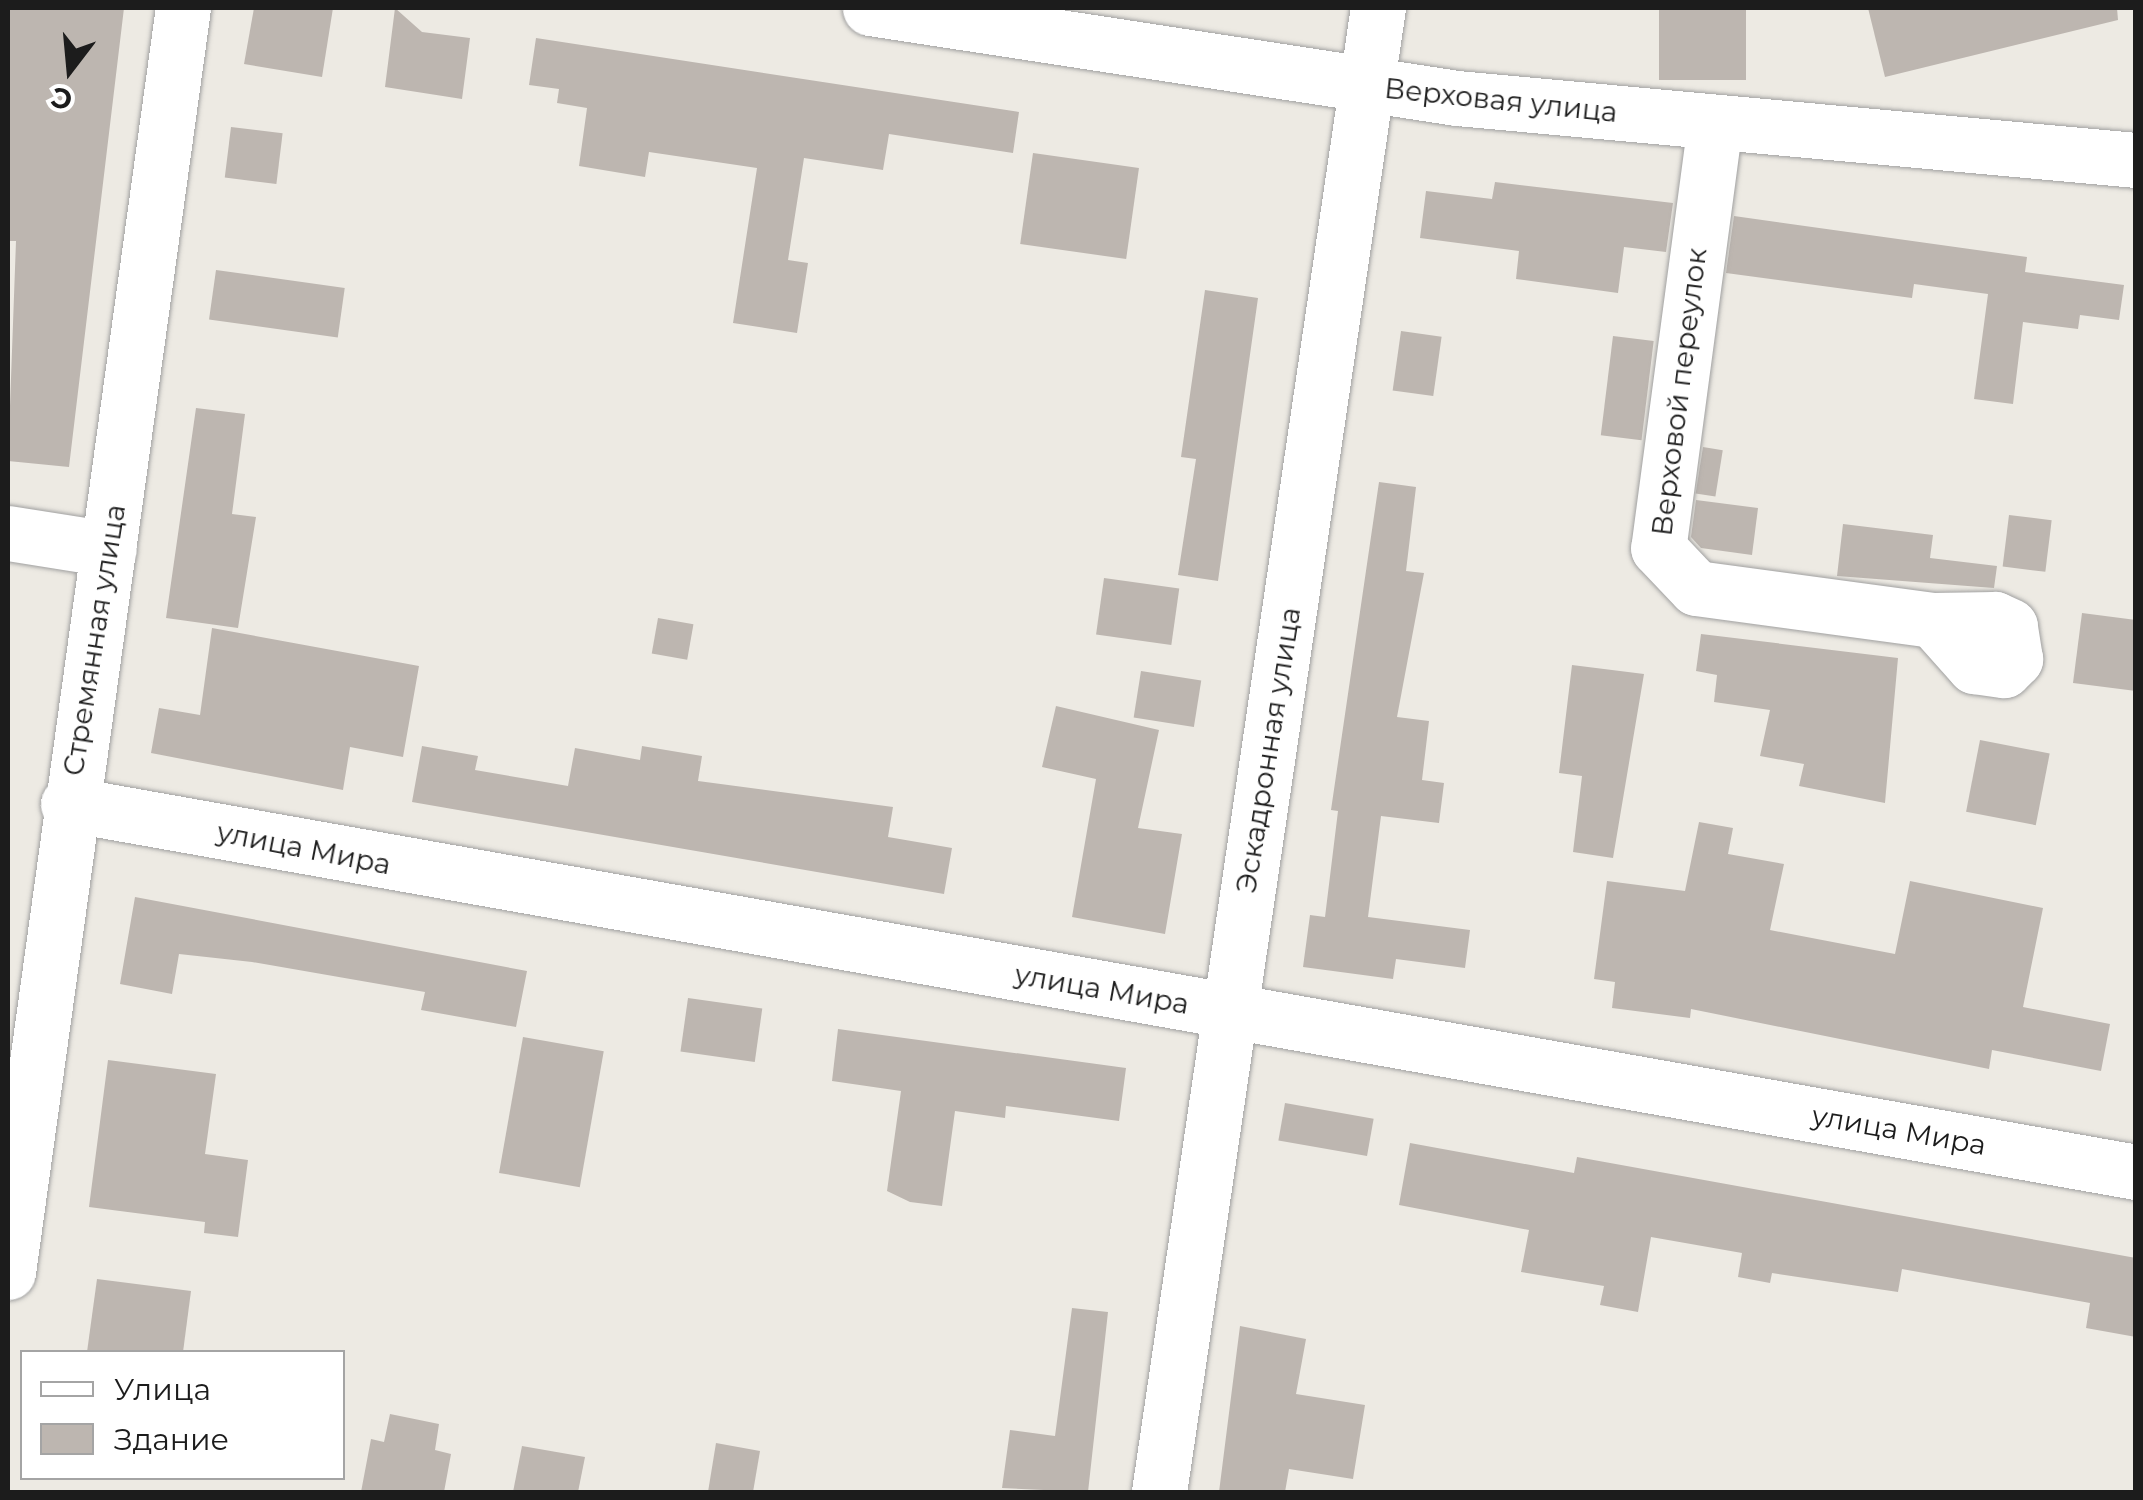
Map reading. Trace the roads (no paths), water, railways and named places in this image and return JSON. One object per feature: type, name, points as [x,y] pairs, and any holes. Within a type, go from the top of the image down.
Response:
[{"type":"street","name":"Стремянная улица","points":[[8,1272],[68,804],[110,549],[183,8]]},
{"type":"street","name":"Верховая улица","points":[[870,8],[1371,86],[1715,123],[2136,160]]},
{"type":"street","name":"Эскадронная улица","points":[[1159,1492],[1228,1011],[1371,86],[1378,8]]},
{"type":"street","name":"Верховой переулок","points":[[1715,123],[1658,548],[1696,588],[1933,620]]},
{"type":"street","points":[[8,533],[110,549]]},
{"type":"street","name":"улица Мира","points":[[68,804],[2136,1172]]}]
